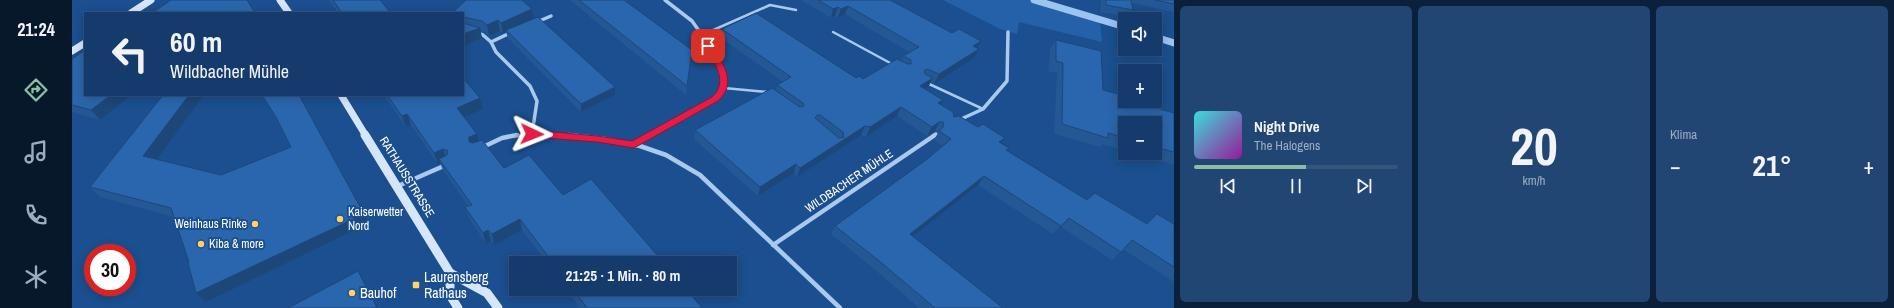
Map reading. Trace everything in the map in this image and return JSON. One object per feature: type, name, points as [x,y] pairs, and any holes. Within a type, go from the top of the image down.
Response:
[{"type":"street","points":[[133,12],[151,0]]},
{"type":"street","points":[[280,0],[288,12]]},
{"type":"street","points":[[634,145],[715,99],[724,88],[722,69],[702,35],[692,21],[665,0]]},
{"type":"street","points":[[531,25],[550,16]]},
{"type":"street","points":[[491,42],[517,30]]},
{"type":"street","points":[[470,31],[483,35],[491,42],[496,52],[530,86],[537,101],[532,134]]},
{"type":"street","points":[[951,123],[983,109],[1007,81],[1008,32]]},
{"type":"street","points":[[72,51],[84,44]]},
{"type":"street","name":"RATHAUSSTRASSE","points":[[342,96],[398,186],[450,274]]},
{"type":"street","points":[[475,151],[495,141],[513,136],[532,134],[610,140],[654,150],[679,162],[700,175],[840,308]]},
{"type":"street","name":"WILDBACHER MÜHLE","points":[[773,245],[936,134]]},
{"type":"street","points":[[398,186],[448,164]]},
{"type":"street","points":[[458,308],[450,295],[450,274],[487,293],[498,308]]},
{"type":"lane","points":[[702,35],[770,5],[796,10]]},
{"type":"lane","points":[[833,32],[898,67]]},
{"type":"lane","points":[[922,81],[983,109]]},
{"type":"lane","points":[[724,88],[768,92],[774,96]]},
{"type":"shaded area","points":[[943,0],[1029,0],[1100,22],[1102,42],[1019,22],[1017,34],[1000,29]]},
{"type":"building","points":[[171,0],[247,0],[254,12],[153,12]]},
{"type":"building","points":[[333,0],[380,0],[390,12],[341,12]]},
{"type":"building","points":[[466,0],[522,0],[532,9],[501,23],[498,20],[487,25],[482,21],[464,17],[464,12],[453,12]]},
{"type":"building","points":[[579,0],[624,0],[692,50],[687,86]]},
{"type":"building","points":[[818,0],[890,0],[952,33],[959,29],[981,41],[973,46],[979,49],[939,74],[927,69],[924,71],[925,74],[933,78],[920,86],[943,100],[938,103],[953,112],[954,117],[959,116],[978,127],[983,124],[1005,138],[999,142],[1009,148],[1006,150],[1087,200],[1095,193],[1147,224],[1157,214],[1174,224],[1174,267],[1132,240],[1121,252],[1069,218],[1061,226],[984,176],[910,234],[1003,308],[935,308],[835,226],[926,160],[951,139],[939,131],[944,126],[943,122],[939,122],[932,127],[901,107],[870,127],[865,126],[800,168],[796,164],[760,187],[695,130],[772,88],[800,107],[804,106],[803,103],[777,85],[791,77],[722,29],[756,13],[856,78],[859,76],[863,79],[897,59],[911,64],[911,60],[903,56],[919,47],[848,6],[841,9],[838,7],[833,9]],"holes":[[[817,115],[820,115],[843,132],[844,137],[839,138],[815,118]]]},
{"type":"building","points":[[1106,0],[1131,0],[1133,10],[1106,5]]},
{"type":"building","points":[[1155,0],[1174,0],[1174,4]]},
{"type":"building","points":[[538,17],[615,87],[581,104],[506,30]]},
{"type":"building","points":[[464,23],[480,28],[464,34]]},
{"type":"building","points":[[1056,40],[1101,51],[1103,90],[1118,94],[1118,108],[1156,108],[1174,113],[1174,152],[1162,149],[1162,116],[1118,116],[1118,136],[1108,133],[1108,138],[1062,124],[1063,63],[1056,61]]},
{"type":"building","points":[[84,51],[84,96],[110,96],[91,110],[72,105],[72,59]]},
{"type":"building","points":[[464,79],[480,98],[457,108],[477,134],[469,137],[469,142],[473,143],[482,140],[504,168],[529,155],[563,195],[591,179],[658,256],[548,256],[520,219],[492,234],[488,230],[483,233],[465,207],[472,205],[439,159],[447,155],[448,151],[443,149],[434,153],[407,114],[402,116],[388,96],[464,96]]},
{"type":"building","points":[[162,96],[188,96],[143,156],[221,175],[291,147],[276,117],[263,96],[300,96],[364,214],[196,293],[189,262],[171,208],[90,187]]},
{"type":"building","name":"Bauhof","points":[[358,271],[377,308],[288,308]]},
{"type":"building","points":[[578,296],[692,296],[702,308],[587,308]]},
{"type":"waterway","points":[[1034,0],[1118,25]]},
{"type":"waterway","points":[[1162,39],[1174,43]]},
{"type":"place","name":"Kaiserwetter Nord","points":[[340,219]]},
{"type":"place","name":"Weinhaus Rinke","points":[[255,224]]},
{"type":"place","name":"Kiba & more","points":[[201,244]]},
{"type":"place","name":"Laurensberg Rathaus","points":[[416,285]]},
{"type":"place","name":"Bauhof","points":[[352,293]]},
{"type":"route","points":[[532,134],[555,134],[610,140],[634,145],[722,94],[724,88],[722,69],[708,46]]}]
